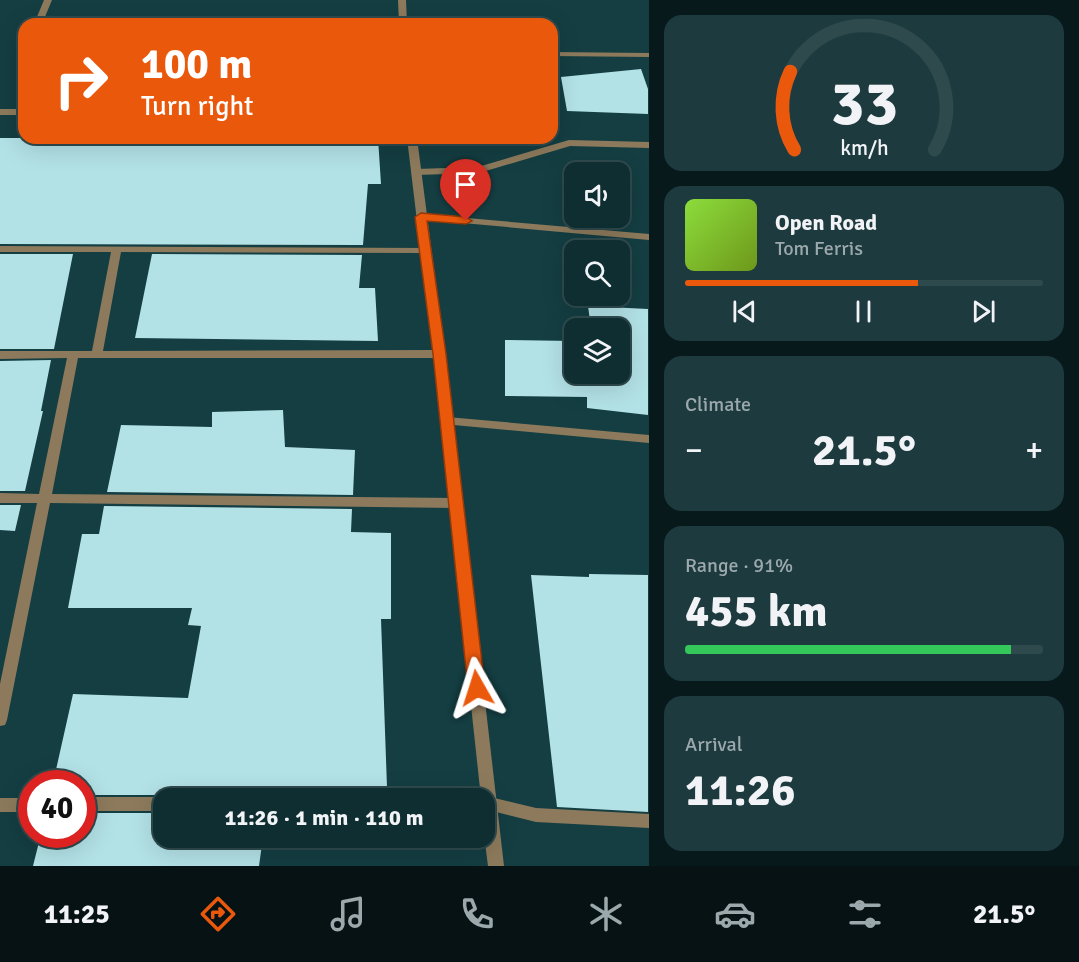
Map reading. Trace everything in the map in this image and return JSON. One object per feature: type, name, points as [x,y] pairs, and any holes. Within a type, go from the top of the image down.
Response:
[{"type":"street","points":[[40,18],[48,0]]},
{"type":"street","points":[[402,0],[403,18]]},
{"type":"street","points":[[558,54],[648,55]]},
{"type":"street","points":[[0,111],[18,111]]},
{"type":"street","points":[[416,172],[479,170],[569,143],[648,145]]},
{"type":"street","points":[[413,144],[447,421],[485,788]]},
{"type":"street","points":[[421,217],[648,237]]},
{"type":"street","points":[[0,249],[425,249]]},
{"type":"street","points":[[97,355],[117,249]]},
{"type":"street","points":[[0,355],[439,354]]},
{"type":"street","points":[[0,720],[73,355]]},
{"type":"street","points":[[447,421],[648,439]]},
{"type":"street","points":[[0,498],[456,503]]},
{"type":"street","points":[[96,804],[153,804]]},
{"type":"street","points":[[0,805],[18,805]]},
{"type":"street","points":[[495,806],[536,815],[648,821]]},
{"type":"street","points":[[493,848],[496,866]]},
{"type":"building","points":[[641,69],[648,89],[648,114],[567,111],[561,77]]},
{"type":"building","points":[[0,138],[18,138],[18,144],[378,144],[381,184],[368,184],[363,245],[0,244]]},
{"type":"building","points":[[0,254],[73,254],[54,349],[0,349]]},
{"type":"building","points":[[152,254],[362,255],[359,288],[375,288],[378,341],[135,338]]},
{"type":"building","points":[[588,306],[648,309],[648,415],[587,408],[587,397],[505,396],[505,340],[564,341],[564,384],[630,384],[630,318],[590,318]]},
{"type":"building","points":[[51,360],[41,411],[43,411],[25,491],[0,491],[0,361]]},
{"type":"building","points":[[283,410],[285,447],[355,450],[353,495],[107,492],[121,425],[212,427],[212,412]]},
{"type":"building","points":[[0,505],[21,505],[15,531],[0,530]]},
{"type":"building","points":[[104,506],[352,509],[351,532],[391,533],[391,619],[381,619],[387,787],[153,788],[153,795],[96,795],[96,770],[56,770],[73,694],[188,698],[201,626],[188,625],[192,608],[68,608],[82,534],[99,534]]},
{"type":"building","points":[[589,574],[648,575],[648,812],[557,807],[531,575],[589,577]]},
{"type":"building","points":[[96,813],[153,813],[153,848],[261,848],[259,866],[33,866],[38,848],[96,848]]},
{"type":"route","points":[[466,221],[421,217],[477,688]]}]
